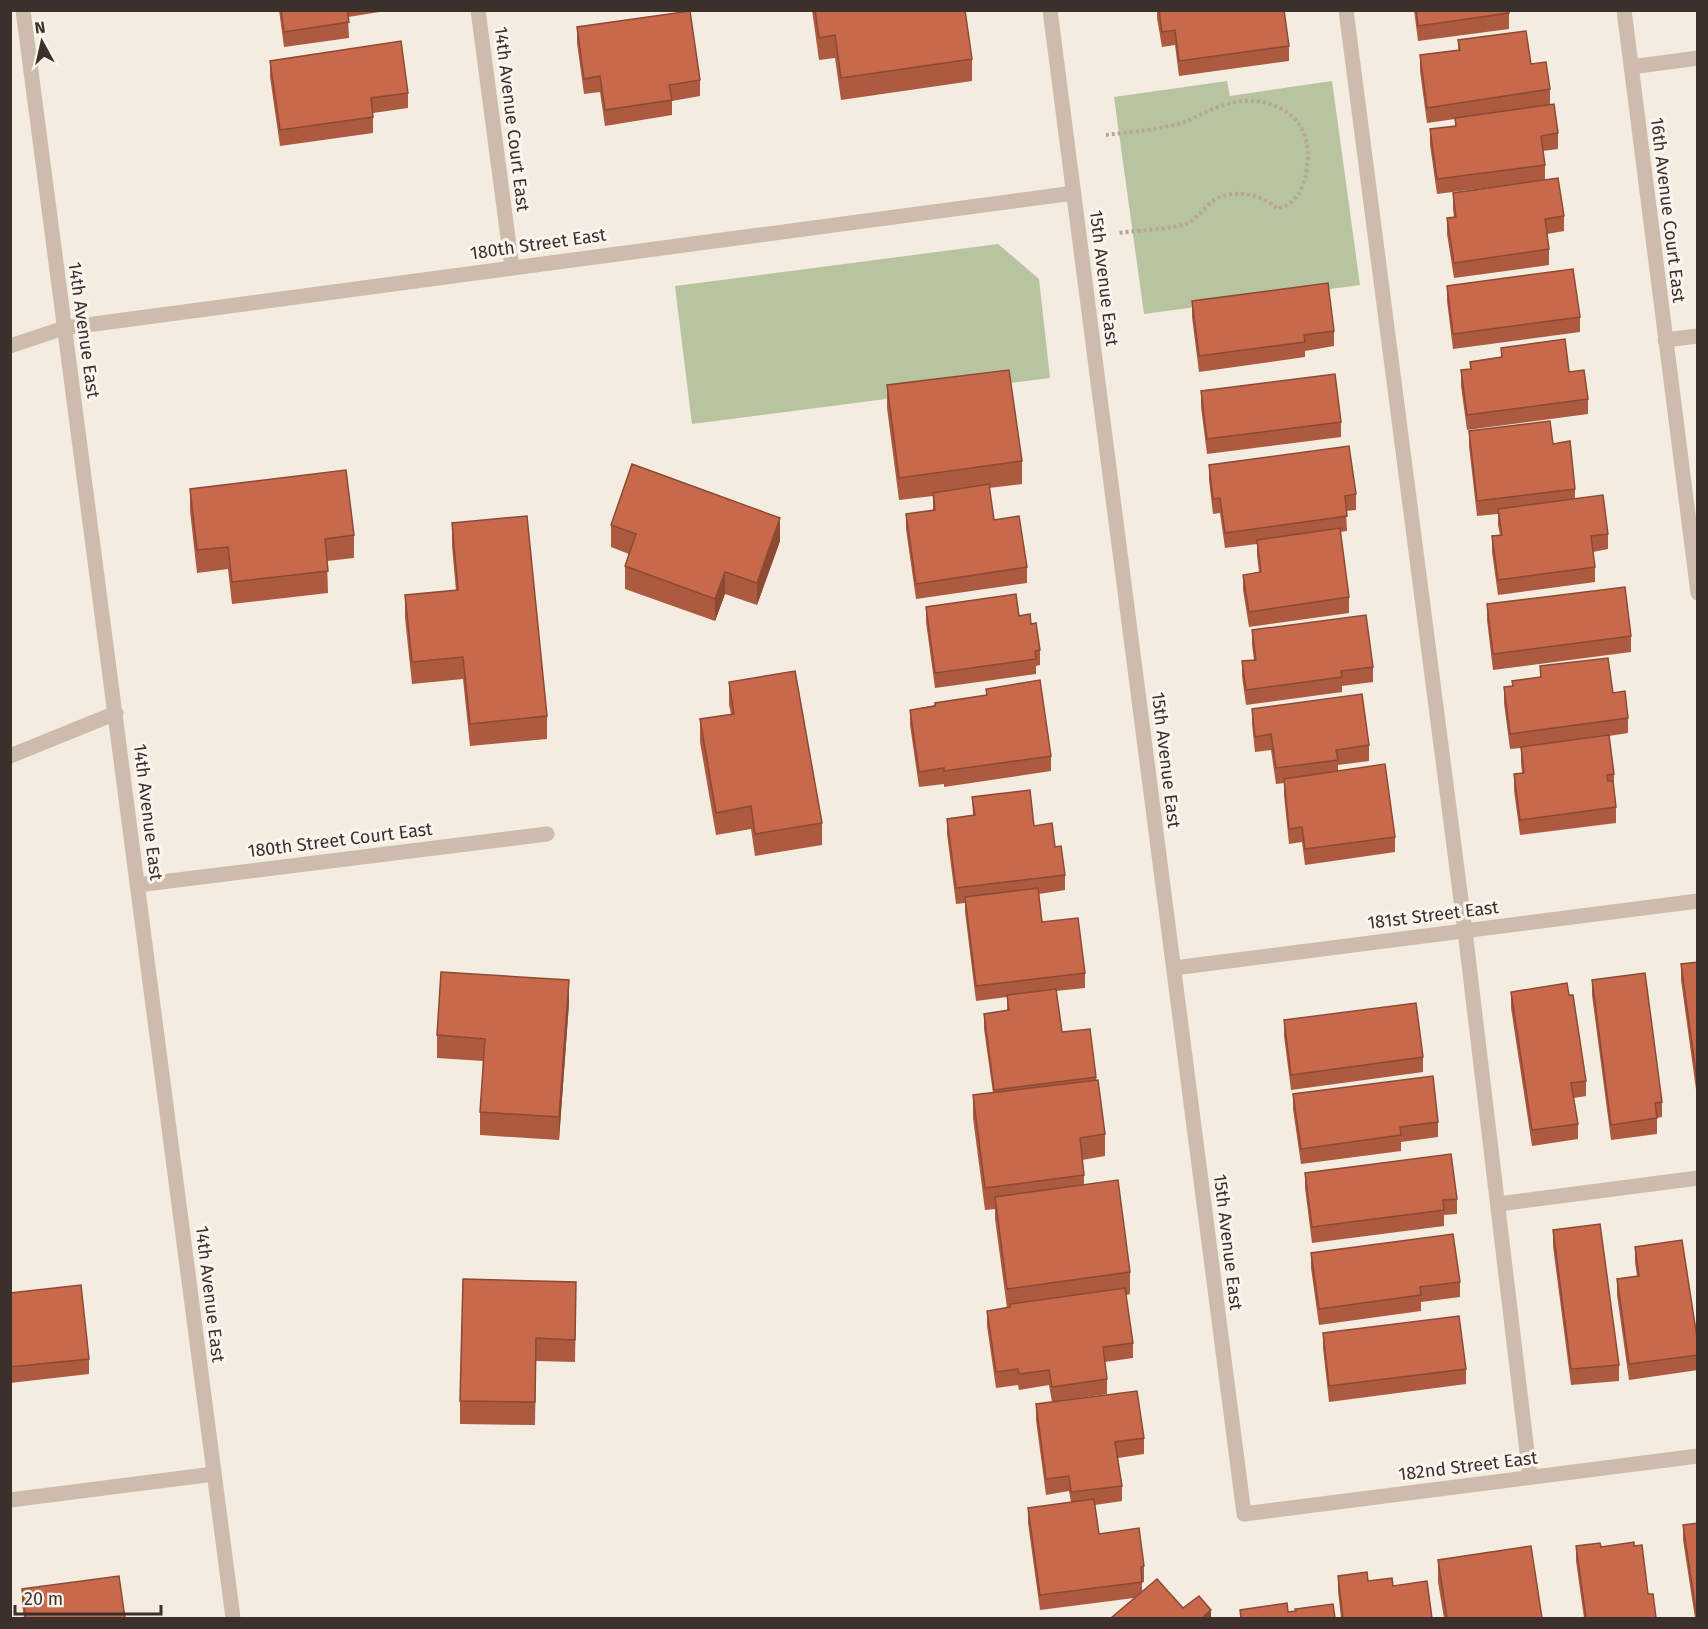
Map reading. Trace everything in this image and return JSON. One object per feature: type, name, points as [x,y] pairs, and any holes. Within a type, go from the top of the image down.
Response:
[{"type":"street","name":"14th Avenue East","points":[[23,10],[233,1618]]},
{"type":"street","name":"14th Avenue Court East","points":[[478,10],[512,268]]},
{"type":"street","name":"15th Avenue East","points":[[1050,10],[1244,1514]]},
{"type":"street","points":[[1346,10],[1465,931],[1530,1477]]},
{"type":"street","name":"16th Avenue Court East","points":[[1624,10],[1698,593]]},
{"type":"street","points":[[1631,67],[1698,58]]},
{"type":"street","name":"180th Street East","points":[[10,346],[64,328],[1074,193]]},
{"type":"street","points":[[1665,340],[1698,336]]},
{"type":"street","points":[[10,756],[116,713]]},
{"type":"street","name":"180th Street Court East","points":[[137,885],[547,834]]},
{"type":"street","name":"181st Street East","points":[[1174,968],[1698,901]]},
{"type":"street","points":[[1498,1204],[1698,1178]]},
{"type":"street","name":"182nd Street East","points":[[1244,1514],[1698,1456]]},
{"type":"street","points":[[10,1500],[214,1474]]},
{"type":"path","points":[[1106,135],[1180,124],[1218,106],[1262,101],[1283,108],[1302,125],[1308,149],[1307,167],[1299,196],[1290,204],[1278,208],[1266,199],[1250,194],[1233,194],[1216,199],[1188,223],[1118,233]]},
{"type":"green space","points":[[1227,81],[1230,96],[1332,81],[1360,285],[1144,314],[1114,97]]},
{"type":"green space","points":[[998,244],[1039,279],[1050,378],[692,424],[675,286]]},
{"type":"building","points":[[281,10],[347,10],[349,22],[284,32]]},
{"type":"building","points":[[815,10],[965,10],[972,59],[841,78],[835,35],[819,38]]},
{"type":"building","points":[[1159,10],[1284,10],[1289,46],[1179,61],[1175,30],[1162,32]]},
{"type":"building","points":[[1416,10],[1509,10],[1509,13],[1418,26]]},
{"type":"building","points":[[690,11],[700,80],[669,85],[672,100],[605,110],[600,76],[584,79],[577,27]]},
{"type":"building","points":[[1526,31],[1531,64],[1546,62],[1550,89],[1427,108],[1420,55],[1460,50],[1458,40]]},
{"type":"building","points":[[401,41],[408,93],[371,98],[373,117],[280,130],[270,61]]},
{"type":"building","points":[[1554,104],[1558,133],[1541,136],[1545,165],[1437,179],[1430,129],[1456,126],[1455,118]]},
{"type":"building","points":[[1558,178],[1564,216],[1545,219],[1549,249],[1454,263],[1447,218],[1456,217],[1453,193]]},
{"type":"building","points":[[1573,269],[1580,317],[1453,334],[1447,286]]},
{"type":"building","points":[[1328,283],[1334,331],[1304,335],[1305,342],[1199,356],[1192,301]]},
{"type":"building","points":[[1565,339],[1569,372],[1584,370],[1588,399],[1467,415],[1461,370],[1471,369],[1470,362],[1502,357],[1501,348]]},
{"type":"building","points":[[1009,370],[1022,461],[899,478],[887,385]]},
{"type":"building","points":[[1335,374],[1341,422],[1207,439],[1201,391]]},
{"type":"building","points":[[1550,421],[1553,444],[1570,441],[1575,489],[1477,501],[1469,431]]},
{"type":"building","points":[[1349,446],[1356,494],[1345,496],[1347,516],[1225,533],[1220,498],[1213,499],[1209,465]]},
{"type":"building","points":[[632,464],[780,518],[757,583],[725,572],[715,599],[625,566],[636,534],[611,525]]},
{"type":"building","points":[[346,470],[354,535],[325,539],[328,571],[232,582],[228,547],[197,550],[190,489]]},
{"type":"building","points":[[989,484],[994,520],[1019,516],[1027,567],[916,584],[906,514],[935,510],[933,493]]},
{"type":"building","points":[[1603,495],[1608,534],[1591,536],[1595,567],[1498,580],[1492,536],[1502,535],[1498,509]]},
{"type":"building","points":[[527,516],[547,716],[470,724],[463,657],[412,662],[405,595],[458,590],[452,523]]},
{"type":"building","points":[[1340,528],[1349,597],[1249,612],[1243,575],[1261,572],[1257,540]]},
{"type":"building","points":[[1625,587],[1631,636],[1493,654],[1487,604]]},
{"type":"building","points":[[1016,594],[1019,616],[1030,614],[1031,624],[1036,623],[1040,650],[1035,651],[1036,659],[935,673],[926,607]]},
{"type":"building","points":[[1366,615],[1373,667],[1341,671],[1342,677],[1246,690],[1242,661],[1256,660],[1252,630]]},
{"type":"building","points":[[1608,658],[1613,693],[1625,691],[1628,718],[1510,734],[1504,687],[1513,686],[1512,681],[1541,677],[1540,666]]},
{"type":"building","points":[[795,671],[822,823],[755,834],[751,806],[716,813],[700,719],[734,714],[729,682]]},
{"type":"building","points":[[1040,680],[1051,756],[944,771],[944,768],[919,772],[910,710],[935,706],[935,703],[987,695],[986,689]]},
{"type":"building","points":[[1362,694],[1369,745],[1336,750],[1338,760],[1276,768],[1271,734],[1255,737],[1252,709]]},
{"type":"building","points":[[1609,735],[1614,774],[1607,775],[1608,781],[1613,781],[1616,807],[1520,820],[1514,774],[1524,773],[1521,747]]},
{"type":"building","points":[[1385,764],[1395,837],[1305,849],[1302,827],[1289,829],[1284,779]]},
{"type":"building","points":[[1030,790],[1034,826],[1052,823],[1055,847],[1061,846],[1065,875],[956,888],[947,819],[975,815],[972,797]]},
{"type":"building","points":[[1038,888],[1042,922],[1078,918],[1085,973],[976,986],[965,897]]},
{"type":"building","points":[[1698,962],[1698,1088],[1681,964]]},
{"type":"building","points":[[441,972],[569,980],[559,1117],[480,1112],[485,1039],[437,1035]]},
{"type":"building","points":[[1645,973],[1662,1102],[1655,1103],[1657,1118],[1611,1125],[1592,980]]},
{"type":"building","points":[[1567,983],[1569,995],[1573,995],[1586,1081],[1571,1083],[1578,1124],[1532,1130],[1511,992]]},
{"type":"building","points":[[1056,989],[1062,1032],[1090,1029],[1096,1077],[994,1090],[984,1014],[1009,1010],[1007,995]]},
{"type":"building","points":[[1416,1003],[1423,1057],[1291,1075],[1284,1020]]},
{"type":"building","points":[[1433,1076],[1438,1122],[1400,1127],[1401,1135],[1301,1149],[1293,1094]]},
{"type":"building","points":[[1098,1080],[1105,1134],[1080,1138],[1084,1175],[985,1188],[973,1095]]},
{"type":"building","points":[[1451,1154],[1457,1199],[1443,1200],[1444,1210],[1312,1227],[1305,1173]]},
{"type":"building","points":[[1118,1180],[1130,1272],[1007,1289],[995,1197]]},
{"type":"building","points":[[1600,1224],[1619,1365],[1571,1369],[1553,1230]]},
{"type":"building","points":[[1453,1234],[1460,1282],[1420,1287],[1421,1295],[1319,1309],[1311,1253]]},
{"type":"building","points":[[1682,1240],[1698,1355],[1629,1364],[1617,1279],[1639,1276],[1635,1247]]},
{"type":"building","points":[[463,1279],[576,1282],[575,1340],[536,1338],[535,1402],[460,1401]]},
{"type":"building","points":[[81,1285],[89,1359],[10,1367],[10,1293]]},
{"type":"building","points":[[1125,1288],[1133,1343],[1103,1347],[1107,1379],[1052,1387],[1049,1370],[1019,1374],[1018,1369],[996,1372],[987,1311],[1010,1307],[1010,1304]]},
{"type":"building","points":[[1459,1316],[1466,1369],[1329,1386],[1323,1333]]},
{"type":"building","points":[[1137,1391],[1144,1438],[1115,1442],[1122,1486],[1071,1492],[1069,1476],[1046,1479],[1036,1404]]},
{"type":"building","points":[[1094,1499],[1099,1534],[1139,1528],[1144,1566],[1141,1567],[1142,1582],[1040,1595],[1028,1508]]},
{"type":"building","points":[[1698,1523],[1698,1618],[1697,1618],[1683,1525]]},
{"type":"building","points":[[1634,1542],[1634,1546],[1642,1545],[1648,1594],[1653,1594],[1656,1618],[1586,1618],[1576,1546],[1600,1543],[1601,1547]]},
{"type":"building","points":[[1531,1546],[1542,1618],[1447,1618],[1438,1560]]},
{"type":"building","points":[[1367,1572],[1368,1581],[1392,1578],[1393,1586],[1427,1581],[1432,1618],[1343,1618],[1338,1576]]},
{"type":"building","points":[[119,1576],[125,1618],[26,1618],[22,1589]]},
{"type":"building","points":[[1157,1579],[1183,1608],[1199,1596],[1211,1610],[1204,1616],[1206,1618],[1111,1618]]},
{"type":"building","points":[[1287,1603],[1288,1612],[1333,1604],[1335,1618],[1241,1618],[1240,1610]]}]
